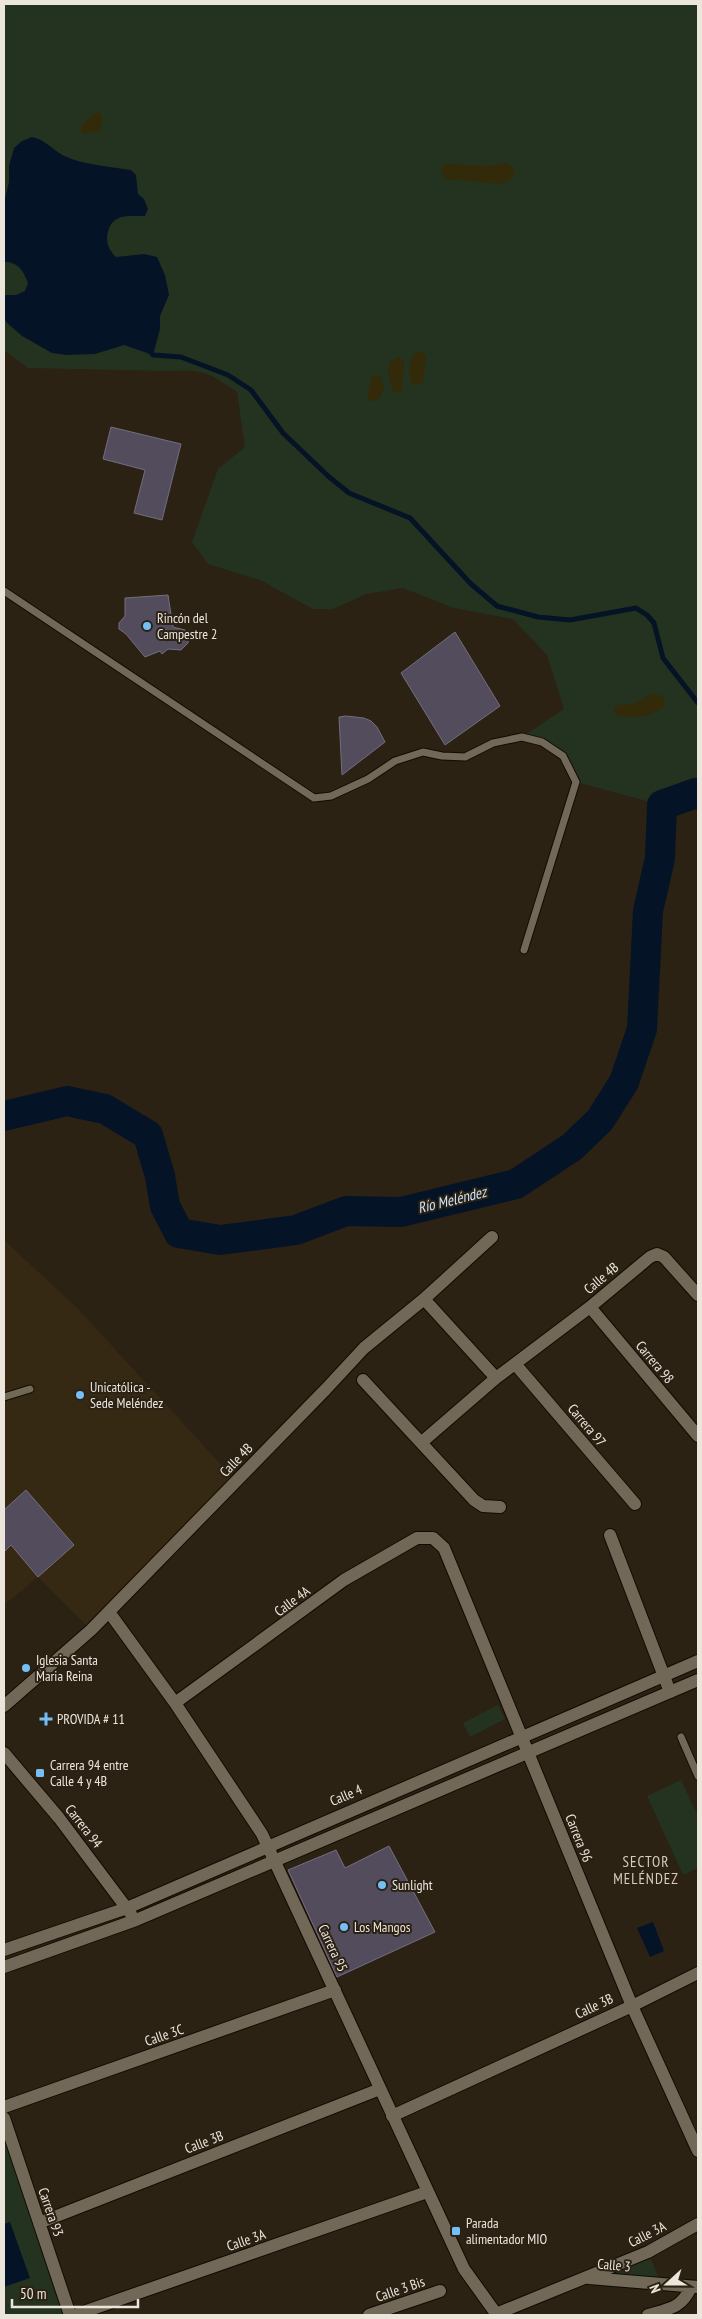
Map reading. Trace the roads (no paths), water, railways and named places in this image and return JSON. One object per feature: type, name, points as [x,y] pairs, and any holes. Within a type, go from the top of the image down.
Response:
[{"type":"street","name":"Calle 4B","points":[[4,1706],[109,1612],[364,1348],[424,1299],[492,1237]]},
{"type":"street","name":"Calle 4B","points":[[422,1442],[496,1378],[590,1307],[650,1256],[657,1254],[664,1257],[698,1295]]},
{"type":"street","points":[[424,1299],[496,1378]]},
{"type":"street","name":"Carrera 98","points":[[590,1307],[698,1436]]},
{"type":"street","name":"Carrera 97","points":[[516,1364],[635,1504]]},
{"type":"street","points":[[363,1380],[474,1500],[483,1506],[500,1507]]},
{"type":"street","points":[[610,1535],[670,1692]]},
{"type":"street","name":"Calle 4A","points":[[175,1703],[344,1580],[417,1538],[434,1538]]},
{"type":"street","name":"Carrera 96","points":[[434,1538],[444,1548],[632,2006],[698,2151]]},
{"type":"street","name":"Carrera 95","points":[[109,1612],[175,1703],[267,1845],[464,2269],[497,2315]]},
{"type":"street","name":"Calle 4","points":[[4,1950],[127,1908],[267,1845],[698,1661]]},
{"type":"street","points":[[4,1966],[136,1920],[698,1680]]},
{"type":"street","name":"Carrera 94","points":[[4,1753],[59,1818],[136,1920]]},
{"type":"street","name":"Calle 3B","points":[[392,2116],[632,2006],[698,1973]]},
{"type":"street","name":"Calle 3C","points":[[4,2107],[335,1990]]},
{"type":"street","name":"Calle 3B","points":[[39,2223],[380,2089]]},
{"type":"street","name":"Carrera 93","points":[[4,2118],[70,2315]]},
{"type":"street","name":"Calle 3A","points":[[74,2315],[427,2192]]},
{"type":"street","name":"Calle 3A","points":[[497,2315],[648,2252],[698,2224]]},
{"type":"street","name":"Calle 3","points":[[587,2278],[695,2287]]},
{"type":"street","points":[[648,2315],[676,2307],[686,2300],[695,2287]]},
{"type":"street","name":"Calle 3 Bis","points":[[369,2315],[440,2290]]},
{"type":"lane","points":[[4,591],[314,798],[331,796],[368,779],[395,761],[423,752],[442,756],[465,757],[493,743],[522,737],[542,742],[563,756],[576,782],[524,950]]},
{"type":"lane","points":[[4,1397],[30,1389]]},
{"type":"lane","points":[[680,1737],[698,1776]]},
{"type":"water","points":[[32,137],[69,158],[92,164],[131,170],[136,175],[138,194],[144,199],[148,209],[145,216],[125,216],[115,220],[109,229],[107,240],[109,248],[116,257],[144,254],[157,257],[165,275],[169,295],[160,316],[160,329],[153,355],[124,345],[95,354],[67,355],[52,353],[22,336],[6,322],[4,318],[4,295],[16,295],[25,291],[28,283],[24,274],[16,265],[4,262],[4,203],[9,182],[9,166],[14,148],[22,141]]},
{"type":"water","points":[[653,1922],[664,1951],[650,1957],[637,1928]]},
{"type":"water","points":[[10,2222],[30,2278],[4,2287],[4,2224]]},
{"type":"waterway","points":[[149,350],[153,355],[181,357],[228,375],[251,390],[283,433],[328,476],[349,493],[410,518],[471,584],[497,606],[538,617],[570,620],[636,608],[647,615],[654,623],[663,658],[698,703]]},
{"type":"waterway","name":"Río Meléndez","points":[[4,1116],[67,1101],[105,1109],[148,1135],[160,1176],[165,1206],[179,1233],[220,1240],[296,1230],[346,1211],[401,1212],[516,1184],[572,1147],[600,1120],[624,1082],[642,1029],[648,911],[660,858],[662,805],[696,793],[698,795]]},
{"type":"place","name":"Rincón del Campestre 2","points":[[147,626]]},
{"type":"place","name":"Unicatólica - Sede Meléndez","points":[[80,1395]]},
{"type":"place","name":"Iglesia Santa Maria Reina","points":[[26,1668]]},
{"type":"place","name":"PROVIDA # 11","points":[[46,1719]]},
{"type":"place","name":"Carrera 94 entre Calle 4 y 4B","points":[[40,1773]]},
{"type":"place","name":"Sunlight","points":[[382,1885]]},
{"type":"place","name":"Los Mangos","points":[[344,1927]]},
{"type":"place","name":"Parada alimentador MIO","points":[[456,2231]]},
{"type":"district","name":"SECTOR MELÉNDEZ","points":[[646,1870]]}]
